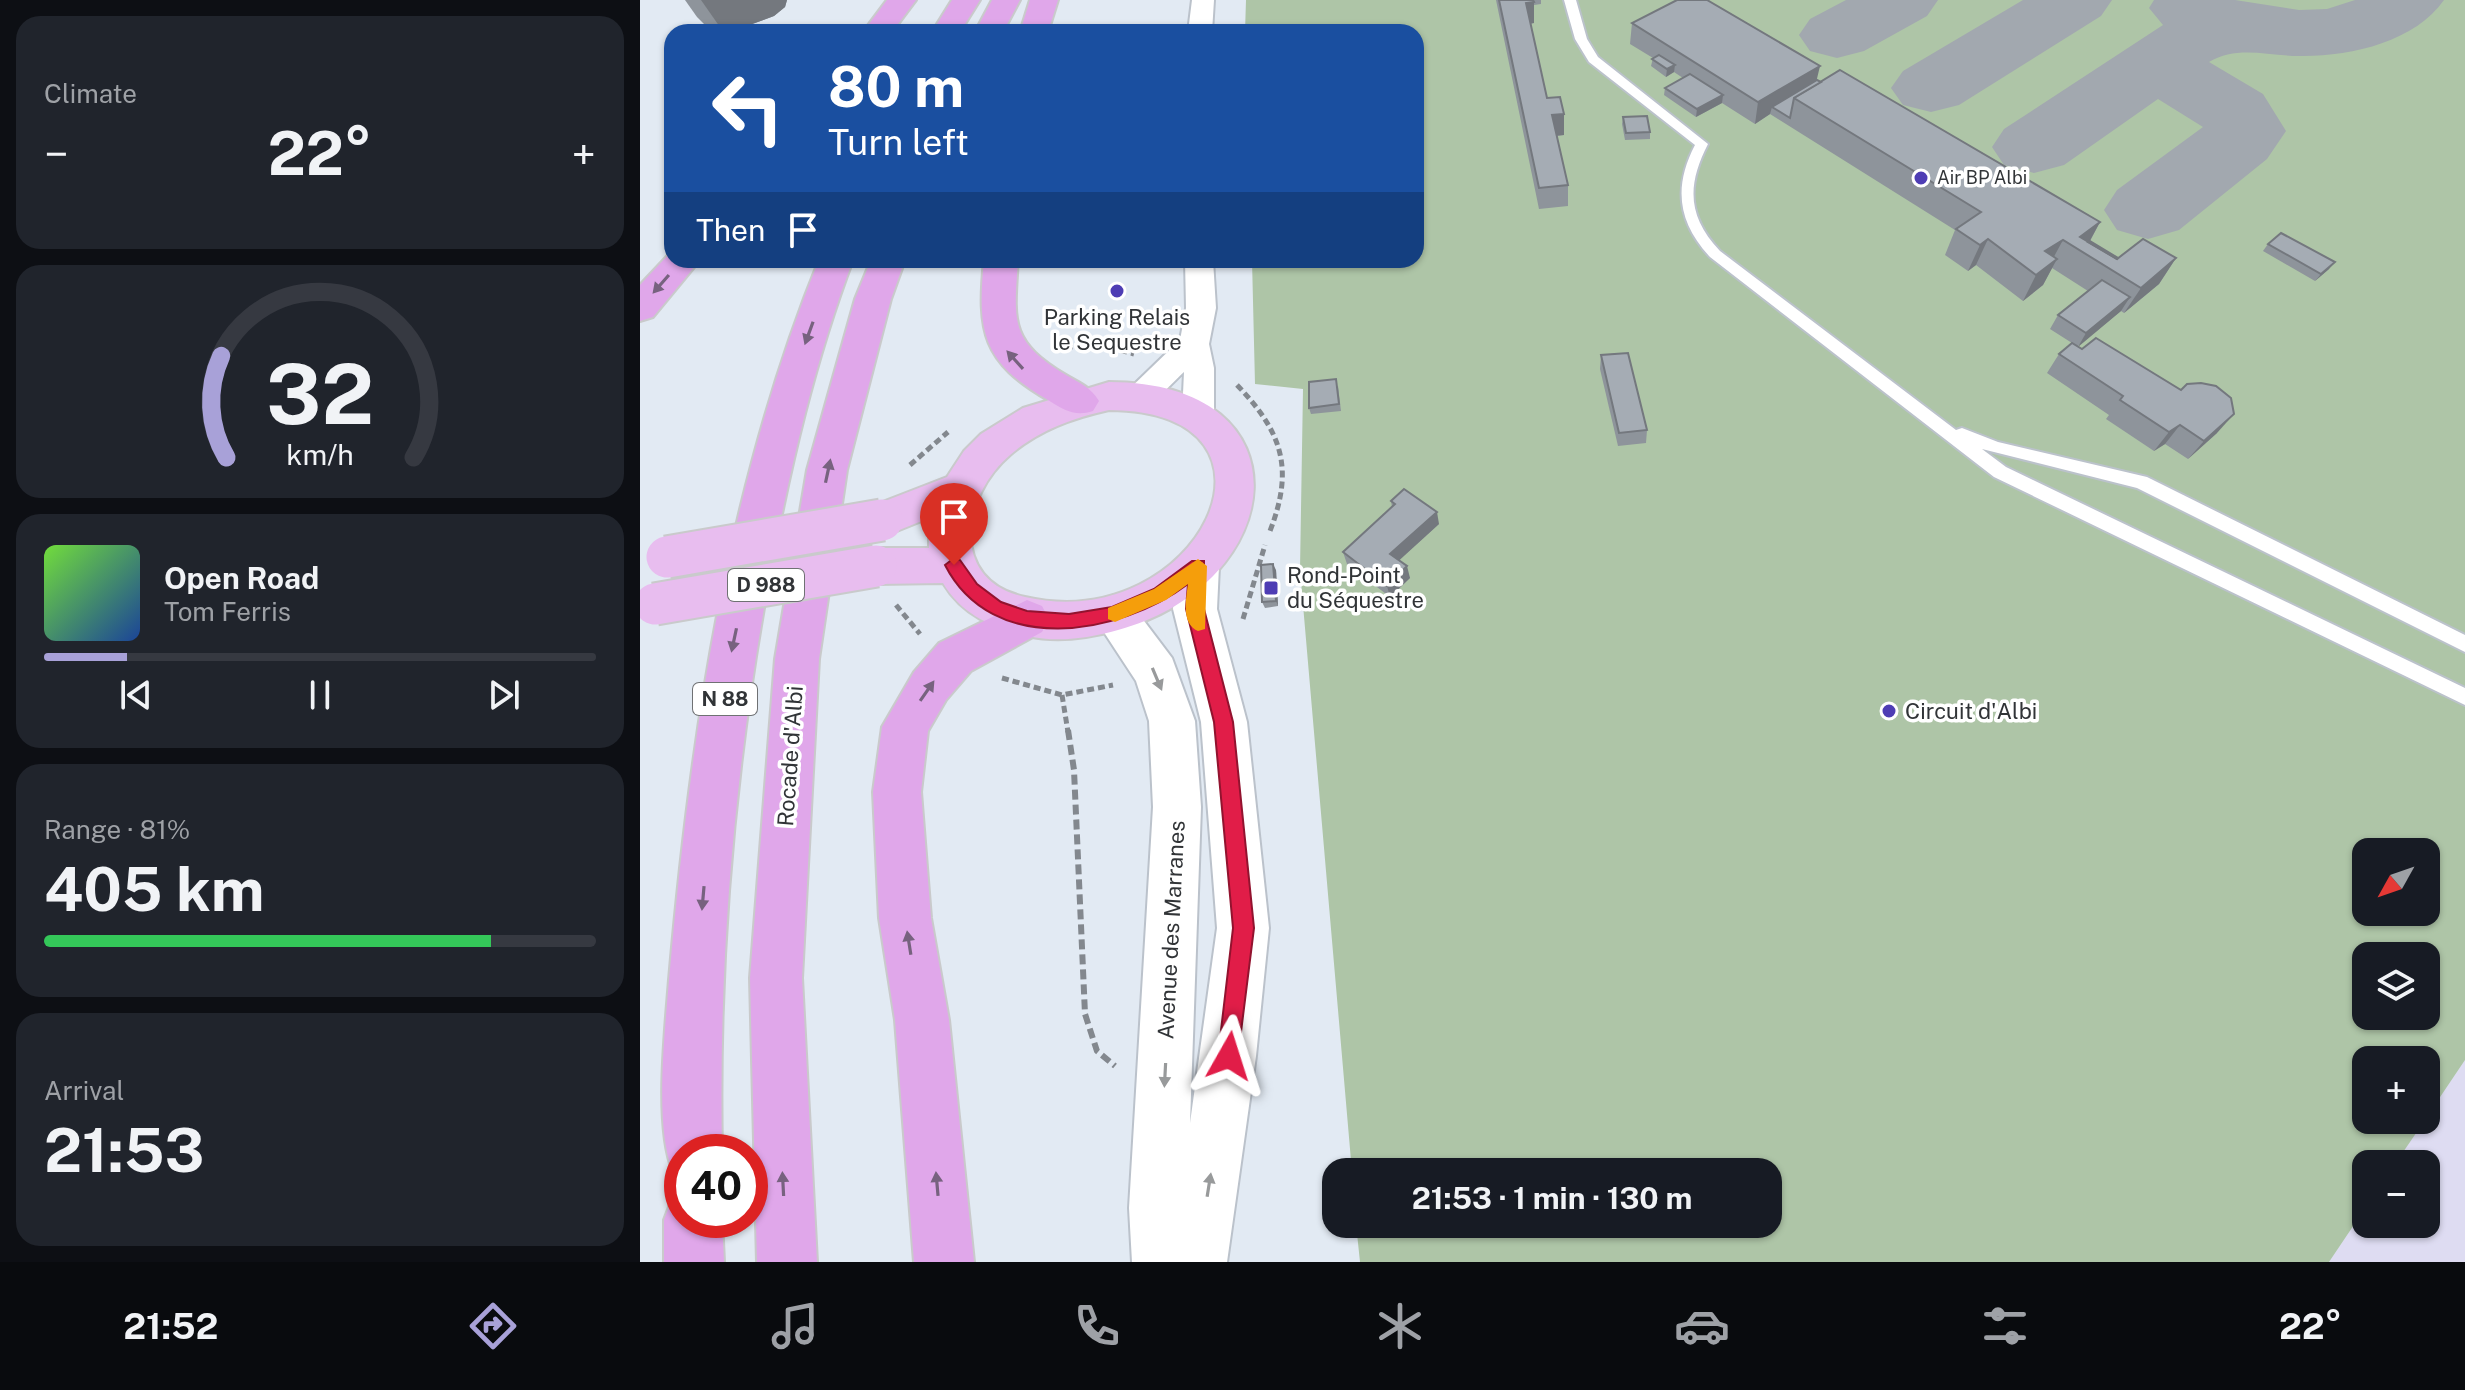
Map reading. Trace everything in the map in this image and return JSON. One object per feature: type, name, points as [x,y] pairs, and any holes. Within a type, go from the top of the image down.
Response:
[{"type":"highway","points":[[883,24],[902,0]]},
{"type":"highway","points":[[951,24],[966,0]]},
{"type":"highway","points":[[993,24],[1006,0]]},
{"type":"highway","points":[[1036,24],[1044,0]]},
{"type":"highway","points":[[640,308],[676,268]]},
{"type":"highway","name":"N 88","points":[[693,1134],[693,1003],[713,789],[730,661],[773,462],[800,358],[833,268]]},
{"type":"highway","name":"Rocade d'Albi","points":[[787,1262],[776,978],[797,659],[827,470],[873,299],[885,268]]},
{"type":"highway","points":[[1000,268],[996,313],[1003,346],[1024,370],[1080,401]]},
{"type":"highway","points":[[944,1262],[922,1020],[904,902],[897,792],[905,727],[930,686],[955,657],[1027,619]]},
{"type":"highway","points":[[693,1238],[694,1262]]},
{"type":"main road","points":[[1138,396],[1170,402],[1198,415],[1222,437],[1235,466],[1235,499],[1223,533],[1198,566],[1160,595],[1114,614],[1069,622],[1027,619],[995,607],[970,589],[954,565],[948,528],[959,489],[980,459],[1009,433],[1043,414],[1080,401],[1138,396]]},
{"type":"main road","name":"D 988","points":[[654,558],[882,520],[959,489]]},
{"type":"main road","name":"D 988","points":[[648,606],[876,566],[954,565]]},
{"type":"street","points":[[1201,24],[1203,0]]},
{"type":"street","points":[[1198,415],[1199,368],[1194,344],[1201,308],[1199,268]]},
{"type":"street","points":[[1138,396],[1194,344]]},
{"type":"street","points":[[1197,1262],[1229,1056],[1243,928],[1224,722],[1195,609],[1198,566]]},
{"type":"street","name":"Avenue des Marranes","points":[[1114,614],[1156,672],[1172,721],[1177,807],[1158,1208],[1162,1262]]},
{"type":"lane","points":[[1570,0],[1581,39],[1593,59],[1702,144],[1692,161],[1687,182],[1689,218],[1693,232],[1715,254],[2000,472],[2126,530],[2465,697]]},
{"type":"lane","points":[[1934,421],[1995,448],[2141,482],[2465,644]]},
{"type":"path","points":[[1062,695],[1074,770],[1085,1014],[1097,1051],[1118,1068]]},
{"type":"shaded area","points":[[2465,1060],[2465,1262],[2329,1262],[2352,1228],[2352,1238],[2440,1238],[2440,1150],[2404,1150],[2415,1134],[2440,1134],[2440,1097]]},
{"type":"green space","name":"Circuit d'Albi","points":[[1246,0],[2465,0],[2465,1060],[2440,1097],[2440,1046],[2352,1046],[2352,1134],[2415,1134],[2405,1150],[2352,1150],[2352,1228],[2329,1262],[1360,1262],[1357,1238],[1782,1238],[1782,1158],[1351,1158],[1300,570],[1303,389],[1255,384],[1252,268],[1424,268],[1424,24],[1245,24]]},
{"type":"building","points":[[1499,0],[1534,2],[1526,3],[1547,98],[1560,97],[1564,114],[1552,115],[1568,185],[1539,188]]},
{"type":"building","points":[[1677,0],[1707,0],[1820,66],[1758,102],[1632,23]]},
{"type":"building","points":[[1659,55],[1675,65],[1667,69],[1652,59]]},
{"type":"building","points":[[1840,70],[2100,222],[2080,237],[2117,259],[2143,239],[2176,258],[2141,288],[2063,240],[2045,251],[2057,259],[2036,275],[1988,239],[1980,245],[1956,229],[1981,212],[1794,98]]},
{"type":"building","points":[[1690,74],[1723,95],[1697,109],[1665,88]]},
{"type":"building","points":[[1817,80],[1821,82],[1794,98],[1790,118],[1772,107]]},
{"type":"building","points":[[1647,116],[1650,132],[1626,133],[1623,117]]},
{"type":"building","points":[[2281,233],[2335,262],[2321,274],[2268,244]]},
{"type":"building","points":[[2090,241],[2118,258],[2088,242]]},
{"type":"building","points":[[2102,280],[2130,297],[2086,333],[2058,315]]},
{"type":"building","points":[[2096,338],[2181,390],[2187,384],[2216,386],[2231,398],[2234,414],[2204,441],[2180,425],[2169,432],[2120,400],[2123,396],[2059,354],[2072,343],[2082,349]]},
{"type":"building","points":[[1628,353],[1647,430],[1619,433],[1601,355]]},
{"type":"building","points":[[1336,379],[1339,404],[1309,408],[1309,382]]},
{"type":"building","points":[[1404,489],[1437,512],[1390,554],[1407,566],[1387,586],[1343,552],[1395,504],[1391,501]]},
{"type":"building","points":[[1273,564],[1276,601],[1262,602],[1261,565]]},
{"type":"taxiway","points":[[1837,35],[1901,0]]},
{"type":"taxiway","points":[[1931,88],[2075,0]]},
{"type":"taxiway","points":[[2186,8],[2242,26],[2270,31],[2327,32],[2382,16],[2407,0]]},
{"type":"taxiway","points":[[2148,210],[2238,141],[2245,131],[2235,111],[2173,74],[2169,56],[2201,36],[2236,30],[2262,30]]},
{"type":"taxiway","points":[[2034,147],[2171,54]]},
{"type":"slow traffic","points":[[1115,614],[1160,595],[1198,566],[1195,609],[1198,623]]},
{"type":"place","name":"Air BP Albi","points":[[1921,178]]},
{"type":"place","name":"Parking Relais le Sequestre","points":[[1117,291]]},
{"type":"place","name":"Rond-Point du Séquestre","points":[[1271,588]]},
{"type":"place","name":"Circuit d'Albi","points":[[1889,711]]},
{"type":"route","points":[[954,565],[970,589],[995,607],[1027,619],[1069,622],[1114,614],[1160,595],[1198,566],[1195,609],[1224,722],[1243,928],[1229,1056]]}]
